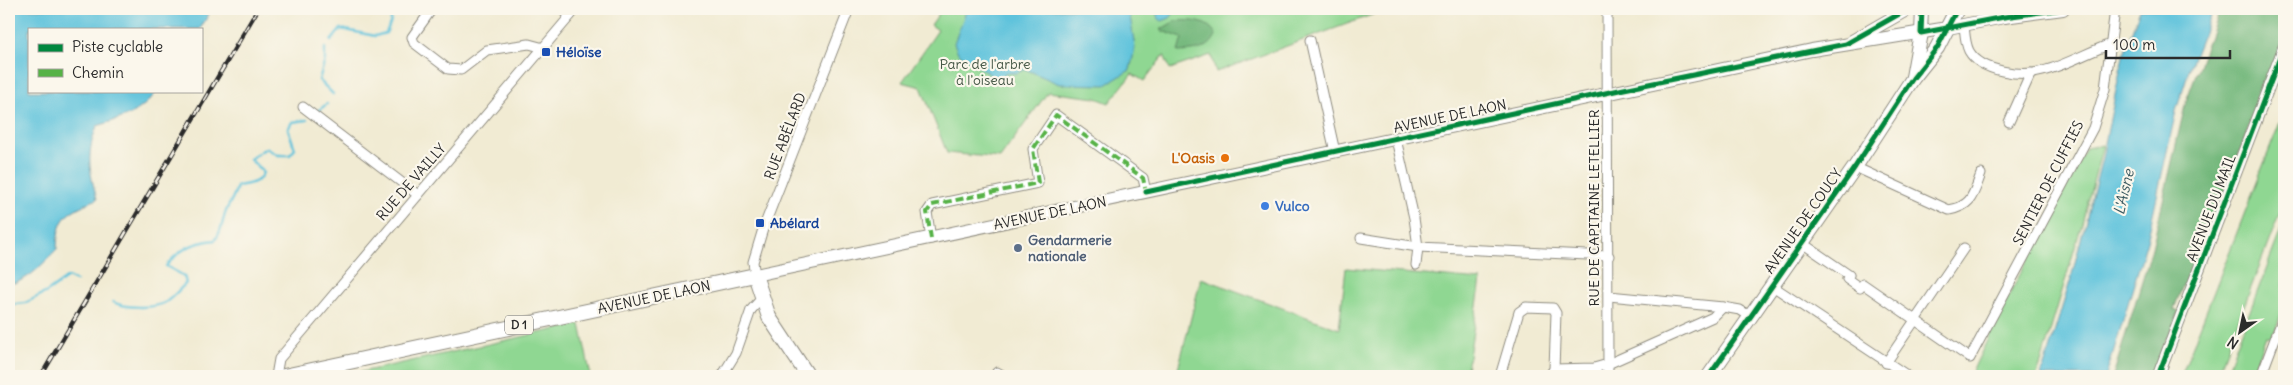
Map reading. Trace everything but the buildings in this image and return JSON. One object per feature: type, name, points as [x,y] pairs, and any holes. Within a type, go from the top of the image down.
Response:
[{"type":"main road","points":[[1846,44],[1898,12],[1908,9]]},
{"type":"main road","points":[[1913,78],[1921,33],[1922,9]]},
{"type":"main road","name":"AVENUE DE COUCY","points":[[1709,376],[1855,167],[1913,78],[1937,48],[1957,9]]},
{"type":"main road","points":[[1983,9],[2004,17]]},
{"type":"main road","points":[[1846,44],[2063,9]]},
{"type":"main road","points":[[1899,36],[1917,54]]},
{"type":"main road","name":"AVENUE DE LAON","points":[[284,376],[1396,140],[1607,93],[1846,44]]},
{"type":"main road","points":[[755,276],[770,317],[808,376]]},
{"type":"street","points":[[432,9],[412,37],[414,43],[448,69],[461,70],[487,50],[529,44],[544,48]]},
{"type":"street","points":[[562,9],[573,12]]},
{"type":"street","name":"RUE ABÉLARD","points":[[755,276],[753,262],[762,229],[849,9]]},
{"type":"street","name":"RUE DE CAPITAINE LETELLIER","points":[[1607,9],[1608,376]]},
{"type":"street","name":"SENTIER DE CUFFIES","points":[[1915,320],[1970,358],[2093,128],[2105,89],[2115,9]]},
{"type":"street","name":"RUE DE VAILLY","points":[[276,376],[279,359],[573,12]]},
{"type":"street","points":[[1964,25],[1966,44],[1977,60],[1999,71],[2031,73],[2043,71],[2111,44]]},
{"type":"street","points":[[1310,40],[1335,152]]},
{"type":"street","name":"AVENUE DU MAIL","points":[[2158,376],[2284,47]]},
{"type":"street","points":[[2009,122],[2031,73]]},
{"type":"street","points":[[303,107],[418,195]]},
{"type":"street","points":[[931,238],[927,212],[932,204],[1038,183],[1033,148],[1056,115],[1143,178],[1146,192]]},
{"type":"street","points":[[1396,140],[1414,218],[1418,247],[1416,265]]},
{"type":"street","points":[[1855,167],[1949,210],[1960,208],[1971,201],[1981,174]]},
{"type":"street","points":[[1361,238],[1418,247],[1609,256]]},
{"type":"street","points":[[1802,243],[1849,275],[1846,279],[1853,284],[1860,288],[1863,284],[1915,320]]},
{"type":"street","points":[[1886,363],[1964,248]]},
{"type":"street","points":[[1772,285],[1908,376]]},
{"type":"street","points":[[1609,296],[1723,307],[1740,310],[1750,316]]},
{"type":"street","points":[[722,376],[736,353],[751,310],[756,302],[762,298]]},
{"type":"street","points":[[1500,376],[1519,312],[1526,307],[1553,308],[1556,313],[1551,373],[1594,368],[1608,364],[1713,317],[1723,307]]},
{"type":"street","points":[[2260,376],[2284,315]]},
{"type":"green space","name":"Parc de l'arbre à l'oiseau","points":[[942,9],[1388,9],[1216,72],[1211,55],[1170,69],[1164,55],[1144,81],[1132,74],[1109,103],[1096,98],[1048,92],[1000,158],[947,153],[921,87],[902,82],[938,30],[931,25]]},
{"type":"green space","points":[[2220,9],[2284,9],[2284,37],[2269,76],[2267,76],[2234,168],[2231,167],[2224,187],[2226,189],[2194,264],[2196,265],[2188,286],[2183,285],[2174,309],[2179,311],[2169,337],[2166,337],[2156,369],[2154,368],[2151,376],[2113,376],[2152,248],[2186,101]]},
{"type":"green space","points":[[1175,21],[1193,21],[1204,24],[1209,26],[1216,35],[1205,47],[1178,52],[1182,38],[1160,30]]},
{"type":"green space","points":[[2284,112],[2284,202],[2217,376],[2181,376]]},
{"type":"green space","points":[[2103,145],[2037,376],[1970,376],[2003,307],[2086,148]]},
{"type":"green space","points":[[2284,222],[2284,307],[2272,338],[2266,336],[2251,376],[2225,376]]},
{"type":"green space","points":[[1346,268],[1481,280],[1466,376],[1200,376],[1178,369],[1201,278],[1339,329]]},
{"type":"green space","points":[[580,324],[590,372],[588,376],[343,376]]},
{"type":"water","points":[[9,9],[212,9],[201,28],[28,28],[28,92],[156,92],[151,99],[137,110],[97,126],[91,145],[90,162],[97,199],[66,216],[60,229],[57,249],[30,275],[9,284]]},
{"type":"water","points":[[967,9],[1129,9],[1135,48],[1130,70],[1106,85],[1059,84],[1025,69],[1017,73],[1006,73],[998,80],[958,53],[954,43]]},
{"type":"water","points":[[1155,9],[1177,9],[1170,18],[1162,21],[1158,18]]},
{"type":"water","name":"L'Aisne","points":[[2140,9],[2213,9],[2190,67],[2176,111],[2147,241],[2106,376],[2041,376],[2071,278],[2102,158],[2123,56]]},
{"type":"waterway","points":[[331,41],[341,29],[375,36],[386,33],[391,21],[391,15],[384,9]]},
{"type":"waterway","points":[[325,48],[325,60],[319,80],[333,94]]},
{"type":"waterway","points":[[316,112],[327,104]]},
{"type":"waterway","points":[[113,302],[124,306],[147,307],[166,302],[174,295],[186,283],[184,276],[166,266],[188,247],[215,240],[220,232],[225,213],[237,186],[253,183],[259,179],[263,172],[250,159],[266,148],[278,155],[290,155],[295,149],[288,129],[292,122],[307,120]]},
{"type":"waterway","points":[[9,305],[25,303],[47,292],[68,277],[76,281]]},
{"type":"railway","points":[[41,376],[258,9]]},
{"type":"marked path","points":[[931,239],[927,212],[932,205],[1038,183],[1033,149],[1056,115],[1143,178],[1146,192]]},
{"type":"cycle path","points":[[1146,192],[1624,89],[1846,44],[1908,9]]},
{"type":"cycle path","points":[[1922,9],[1921,33],[2004,17],[2063,9]]},
{"type":"cycle path","points":[[1709,376],[1855,167],[1913,78],[1937,48],[1957,9]]},
{"type":"cycle path","points":[[2158,376],[2284,47]]},
{"type":"place","name":"Héloïse","points":[[546,52]]},
{"type":"place","name":"L'Oasis","points":[[1225,158]]},
{"type":"place","name":"Vulco","points":[[1265,206]]},
{"type":"place","name":"Abélard","points":[[760,223]]},
{"type":"place","name":"Gendarmerie nationale","points":[[1018,248]]}]
